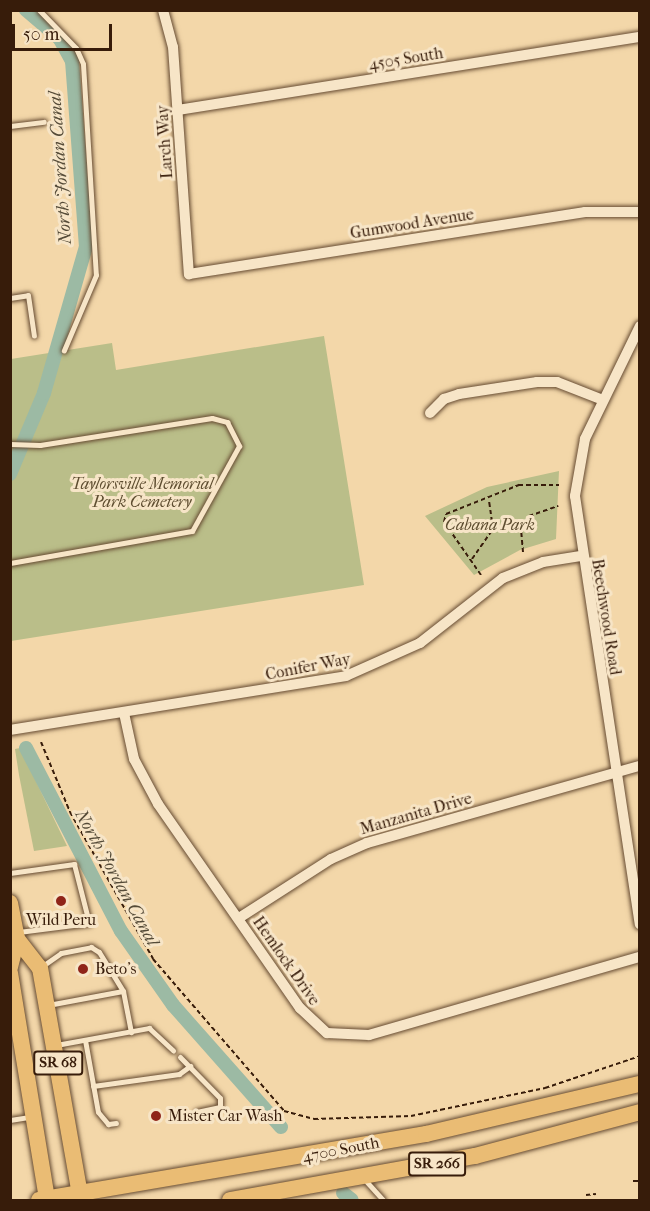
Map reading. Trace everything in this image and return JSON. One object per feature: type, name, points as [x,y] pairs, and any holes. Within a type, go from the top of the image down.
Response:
[{"type":"main road","name":"SR 68","points":[[10,903],[16,936],[10,968]]},
{"type":"main road","name":"SR 68","points":[[16,936],[40,968],[81,1198]]},
{"type":"main road","name":"SR 68","points":[[11,975],[35,1117],[44,1200]]},
{"type":"main road","name":"4700 South","points":[[44,1200],[81,1198],[426,1134],[639,1084]]},
{"type":"main road","name":"4700 South","points":[[230,1200],[507,1149],[639,1112]]},
{"type":"street","name":"Larch Way","points":[[163,10],[173,47],[189,274]]},
{"type":"street","name":"4505 South","points":[[178,110],[639,37]]},
{"type":"street","name":"Gumwood Avenue","points":[[189,274],[585,212],[639,212]]},
{"type":"street","name":"Beechwood Road","points":[[639,326],[603,400],[576,479],[581,556],[639,924]]},
{"type":"street","points":[[430,413],[444,399],[459,394],[537,382],[571,385],[603,400]]},
{"type":"street","name":"Conifer Way","points":[[10,730],[124,713],[371,668],[420,643],[503,578],[543,562],[581,556]]},
{"type":"street","name":"Hemlock Drive","points":[[124,713],[141,776],[311,1022],[346,1037],[639,957]]},
{"type":"street","name":"Manzanita Drive","points":[[239,918],[349,850],[639,766]]},
{"type":"lane","points":[[39,10],[76,48],[83,64],[96,274],[64,350]]},
{"type":"lane","points":[[10,126],[44,122]]},
{"type":"lane","points":[[10,298],[28,295],[34,336]]},
{"type":"lane","points":[[10,562],[192,531],[239,446],[226,422],[212,418],[30,445],[12,445]]},
{"type":"lane","points":[[10,873],[74,864],[89,923],[16,936]]},
{"type":"lane","points":[[40,968],[61,953],[91,947],[123,991],[131,1032]]},
{"type":"lane","points":[[47,1005],[123,991]]},
{"type":"lane","points":[[55,1046],[149,1028],[174,1050]]},
{"type":"lane","points":[[85,1040],[102,1120],[116,1123]]},
{"type":"lane","points":[[180,1057],[220,1098],[220,1107],[197,1112]]},
{"type":"lane","points":[[93,1086],[179,1074],[190,1066]]},
{"type":"lane","points":[[10,1120],[35,1117]]},
{"type":"lane","points":[[362,1177],[383,1200]]},
{"type":"path","points":[[481,575],[444,522],[446,514],[489,500],[519,485],[560,485]]},
{"type":"path","points":[[472,560],[493,529],[489,500]]},
{"type":"path","points":[[523,552],[521,530],[528,516],[558,506]]},
{"type":"path","points":[[633,1181],[638,1181],[639,1186]]},
{"type":"path","points":[[586,1195],[596,1194]]},
{"type":"path","points":[[591,1195],[593,1200]]},
{"type":"green space","name":"Taylorsville Memorial Park Cemetery","points":[[324,336],[364,585],[11,641],[11,359],[112,343],[116,370]]},
{"type":"green space","name":"Cabana Park","points":[[559,471],[556,539],[520,550],[474,575],[425,516],[487,487]]},
{"type":"green space","points":[[20,748],[67,846],[34,851],[15,749]]},
{"type":"waterway","name":"North Jordan Canal","points":[[10,474],[44,393],[86,247],[72,61],[60,39],[26,10]]},
{"type":"waterway","name":"North Jordan Canal","points":[[26,748],[121,931],[173,1005],[281,1127]]},
{"type":"waterway","name":"North Jordan Canal","points":[[343,1193],[352,1200]]},
{"type":"place","name":"Wild Peru","points":[[61,901]]},
{"type":"place","name":"Beto's","points":[[83,969]]},
{"type":"place","name":"Mister Car Wash","points":[[156,1116]]}]
